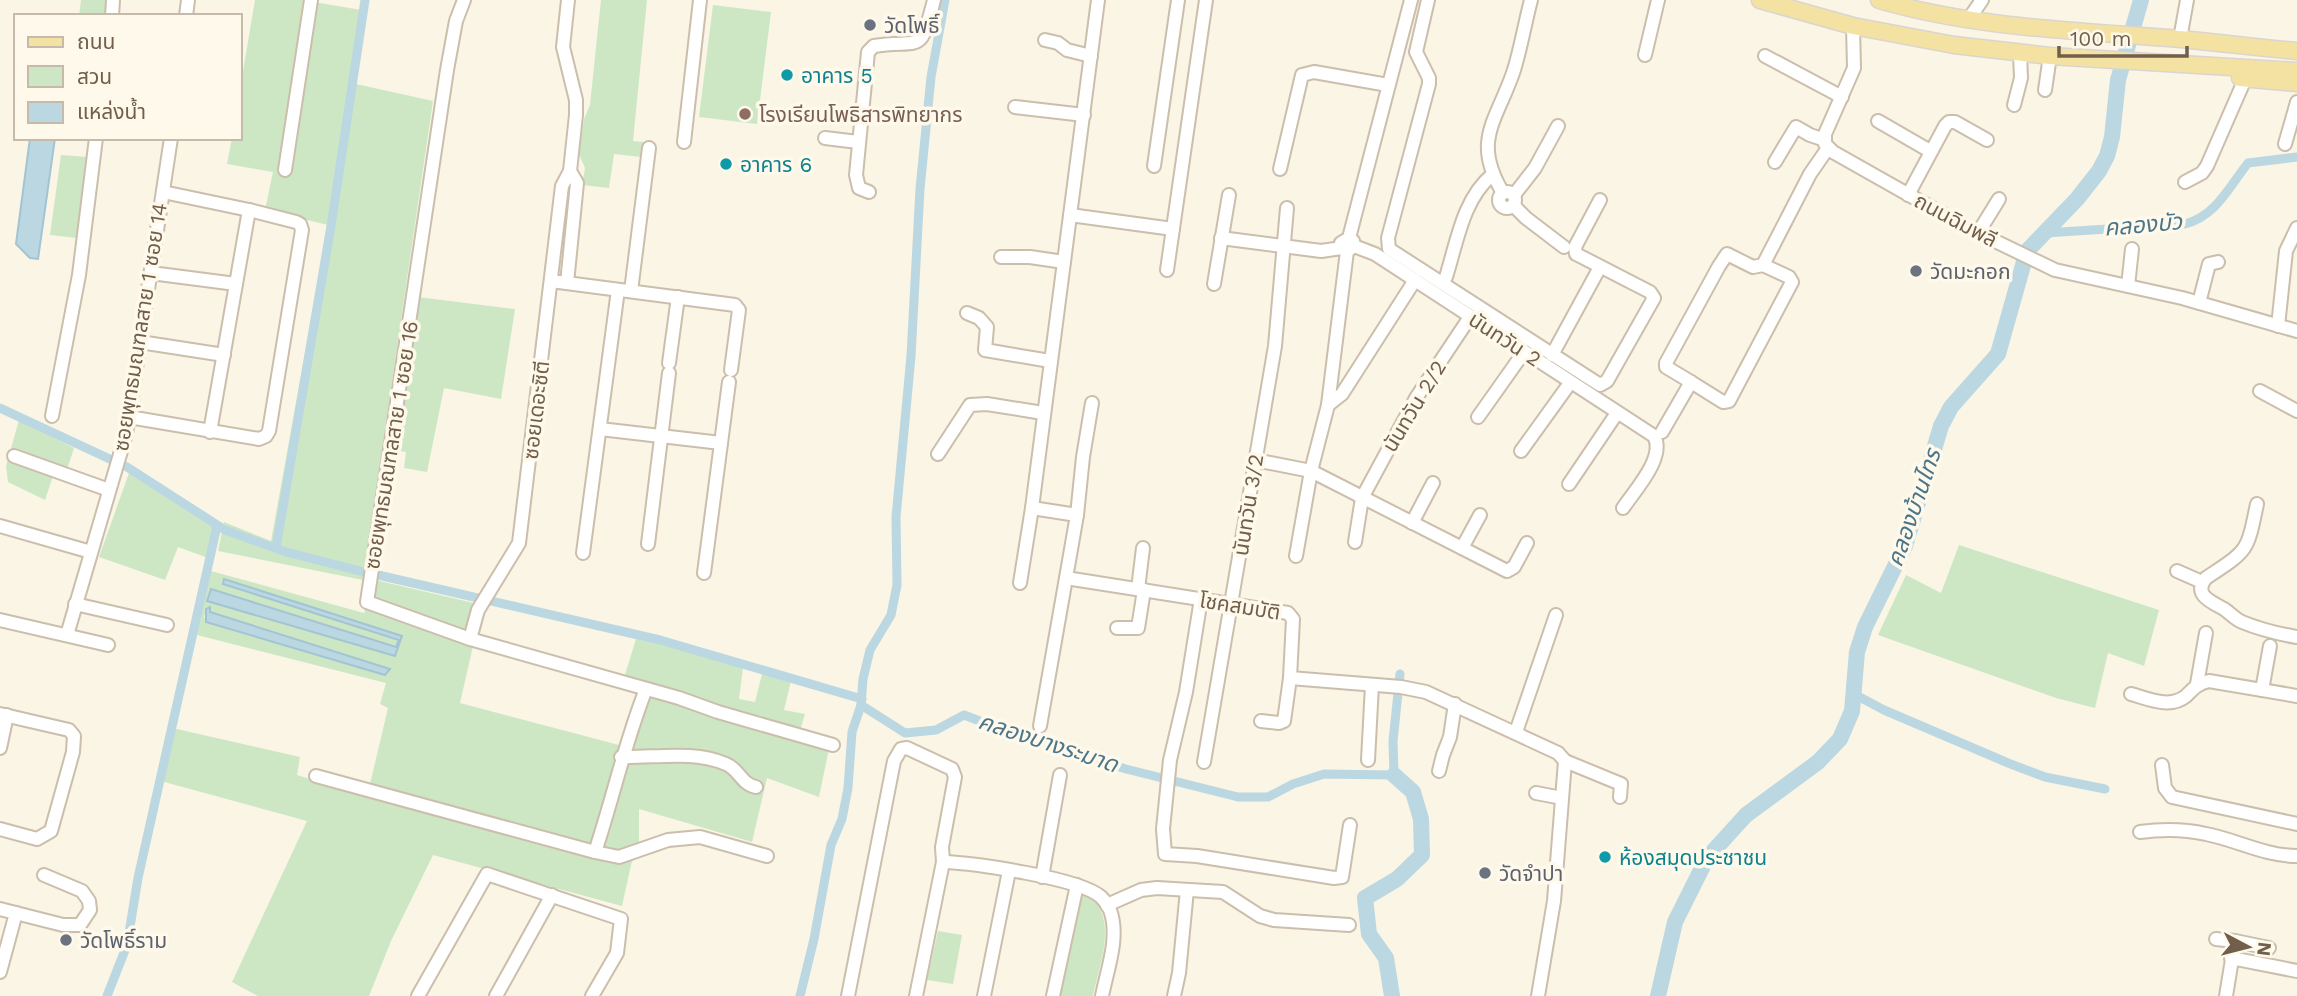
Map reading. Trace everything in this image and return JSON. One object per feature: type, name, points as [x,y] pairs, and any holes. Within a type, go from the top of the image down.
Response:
[{"type":"main road","points":[[1760,0],[1853,26],[1921,41],[2050,56],[2297,71]]},
{"type":"main road","points":[[1886,1],[1916,5],[1968,20],[2297,51]]},
{"type":"main road","points":[[2180,39],[2212,37],[2297,42]]},
{"type":"main road","points":[[2184,65],[2214,76],[2297,83]]},
{"type":"street","points":[[285,170],[311,0]]},
{"type":"street","name":"ซอยพุทธมณฑลสาย 1 ซอย 16","points":[[464,0],[454,29],[447,70],[367,602],[470,639],[646,688],[833,745]]},
{"type":"street","name":"ซอยเดอะซิตี","points":[[470,639],[478,610],[519,543],[562,186],[570,171],[576,100],[563,47],[568,0]]},
{"type":"street","points":[[684,142],[700,0]]},
{"type":"street","points":[[869,192],[857,185],[858,142],[868,52],[874,46],[912,45],[919,41],[925,33],[934,0]]},
{"type":"street","points":[[1020,583],[1098,0]]},
{"type":"street","points":[[1154,166],[1178,0]]},
{"type":"street","points":[[1167,270],[1206,0]]},
{"type":"street","points":[[1296,556],[1311,471],[1328,405],[1348,246],[1411,0]]},
{"type":"street","points":[[1429,0],[1416,52],[1429,78],[1429,84],[1388,238],[1389,249],[1596,383],[1604,384],[1654,298],[1650,292],[1580,257],[1575,250],[1600,200]]},
{"type":"street","points":[[1531,0],[1514,69],[1489,132],[1488,156],[1492,176],[1526,218],[1564,247]]},
{"type":"street","points":[[1645,55],[1658,0]]},
{"type":"street","points":[[1968,20],[1982,0]]},
{"type":"street","points":[[2180,39],[2187,0]]},
{"type":"street","points":[[1763,265],[1826,144],[1826,127],[1854,68],[1853,26]]},
{"type":"street","points":[[1045,40],[1058,43],[1067,50],[1091,56]]},
{"type":"street","points":[[2014,105],[2021,78],[2020,53]]},
{"type":"street","points":[[1765,55],[1842,97]]},
{"type":"street","points":[[2045,90],[2050,56]]},
{"type":"street","points":[[1280,169],[1302,75],[1314,72],[1388,85]]},
{"type":"street","points":[[2185,182],[2202,173],[2207,166],[2245,79]]},
{"type":"street","points":[[2285,144],[2297,103]]},
{"type":"street","points":[[1015,107],[1084,115]]},
{"type":"street","points":[[1878,121],[1930,151]]},
{"type":"street","points":[[1908,195],[1930,151],[1950,122],[1955,122],[1987,141]]},
{"type":"street","points":[[1510,198],[1535,168],[1558,126]]},
{"type":"street","name":"ถนนฉิมพลี","points":[[1775,162],[1796,127],[1908,195],[1978,233],[2084,282],[2128,286],[2297,331]]},
{"type":"street","points":[[825,138],[858,142]]},
{"type":"street","points":[[52,415],[79,275],[96,140]]},
{"type":"street","name":"ซอยพุทธมณฑลสาย 1 ซอย 14","points":[[66,635],[129,417],[171,140]]},
{"type":"street","points":[[583,553],[600,429],[649,148]]},
{"type":"street","name":"ซอยเดอะซิตี","points":[[567,283],[577,183],[570,171]]},
{"type":"street","points":[[1446,277],[1470,203],[1482,184],[1492,176]]},
{"type":"street","points":[[129,417],[259,439],[266,436],[302,230],[300,223],[248,209],[163,192]]},
{"type":"street","points":[[1214,284],[1229,195]]},
{"type":"street","points":[[1978,233],[1999,199]]},
{"type":"street","name":"นันทวัน 3/2","points":[[1204,762],[1275,346],[1287,208]]},
{"type":"street","points":[[210,432],[248,209]]},
{"type":"street","points":[[1070,215],[1173,229]]},
{"type":"street","points":[[2277,326],[2286,251],[2297,228]]},
{"type":"street","points":[[1221,237],[1321,251],[1348,246]]},
{"type":"street","name":"นันทวัน 2","points":[[1348,246],[1375,254],[1617,413],[1658,434]]},
{"type":"street","points":[[2128,286],[2132,249]]},
{"type":"street","points":[[1727,254],[1753,267],[1763,265],[1789,277],[1791,282],[1729,401],[1723,402],[1666,366],[1718,266],[1727,254]]},
{"type":"street","points":[[1001,257],[1030,257],[1064,262]]},
{"type":"street","points":[[2199,303],[2209,264],[2218,262]]},
{"type":"street","points":[[1552,355],[1600,267]]},
{"type":"street","points":[[151,273],[236,284]]},
{"type":"street","points":[[1328,405],[1342,394],[1415,280]]},
{"type":"street","points":[[551,281],[737,307],[739,315],[704,573]]},
{"type":"street","points":[[648,544],[678,298]]},
{"type":"street","points":[[967,313],[979,318],[987,327],[985,350]]},
{"type":"street","name":"นันทวัน 2/2","points":[[1355,542],[1362,498],[1416,398],[1471,317]]},
{"type":"street","points":[[140,342],[224,355]]},
{"type":"street","points":[[971,347],[1050,360]]},
{"type":"street","points":[[1478,417],[1524,352]]},
{"type":"street","points":[[1623,508],[1655,460],[1658,434],[1691,382]]},
{"type":"street","points":[[1521,451],[1570,383]]},
{"type":"street","points":[[2260,391],[2297,411]]},
{"type":"street","points":[[1040,726],[1077,515],[1092,402]]},
{"type":"street","points":[[938,454],[970,405],[987,404],[1043,413]]},
{"type":"street","points":[[1569,484],[1617,413]]},
{"type":"street","points":[[600,429],[721,443]]},
{"type":"street","points":[[14,456],[109,490]]},
{"type":"street","points":[[1255,460],[1311,471],[1510,571],[1527,543]]},
{"type":"street","points":[[1412,523],[1433,483]]},
{"type":"street","points":[[2256,503],[2248,545],[2241,555],[2202,582],[2201,591],[2206,600],[2240,621],[2297,637]]},
{"type":"street","points":[[1032,508],[1077,515]]},
{"type":"street","points":[[1462,548],[1480,515]]},
{"type":"street","points":[[0,526],[91,552]]},
{"type":"street","points":[[1117,628],[1134,630],[1139,626],[1143,548]]},
{"type":"street","points":[[2178,571],[2202,582]]},
{"type":"street","name":"โชคสมบัติ","points":[[1066,578],[1288,613],[1293,617],[1290,678]]},
{"type":"street","points":[[1201,599],[1186,692],[1170,761],[1163,846],[1166,853],[1342,877],[1350,825]]},
{"type":"street","points":[[75,604],[167,625]]},
{"type":"street","points":[[1516,732],[1556,615]]},
{"type":"street","points":[[0,620],[108,645]]},
{"type":"street","points":[[2197,684],[2206,633]]},
{"type":"street","points":[[2262,690],[2270,646]]},
{"type":"street","points":[[1261,721],[1284,721],[1290,678],[1426,692],[1516,732],[1558,752],[1566,761],[1620,784],[1620,797]]},
{"type":"street","points":[[2132,694],[2174,702],[2183,698],[2197,684],[2209,681],[2297,696]]},
{"type":"street","points":[[1368,760],[1372,685]]},
{"type":"street","points":[[595,852],[621,757],[646,688]]},
{"type":"street","points":[[1439,771],[1450,737],[1455,704]]},
{"type":"street","points":[[0,748],[4,715],[69,730],[74,736],[51,831],[37,839],[0,830]]},
{"type":"street","points":[[848,996],[894,761],[903,748],[911,748],[954,772],[955,777],[942,847],[943,862],[916,996]]},
{"type":"street","points":[[621,757],[692,755],[715,760],[731,766],[745,783],[756,787]]},
{"type":"street","points":[[1538,996],[1551,926],[1566,761]]},
{"type":"street","points":[[2162,765],[2165,788],[2172,797],[2297,824]]},
{"type":"street","points":[[1042,877],[1060,775]]},
{"type":"street","points":[[316,776],[619,857],[668,840],[700,837],[767,856]]},
{"type":"street","points":[[1536,793],[1562,798]]},
{"type":"street","points":[[2140,832],[2160,829],[2208,834],[2269,852],[2297,856]]},
{"type":"street","points":[[943,862],[967,863],[1042,877],[1077,885],[1101,897],[1107,905],[1113,925],[1113,943],[1102,996]]},
{"type":"street","points":[[984,996],[1009,871]]},
{"type":"street","points":[[418,996],[487,874],[621,919],[617,953],[592,996]]},
{"type":"street","points":[[0,909],[74,926],[80,925],[90,910],[86,896],[82,891],[44,875]]},
{"type":"street","points":[[1053,996],[1077,885]]},
{"type":"street","points":[[1107,905],[1141,890],[1157,888],[1223,892],[1260,916],[1274,920],[1349,925]]},
{"type":"street","points":[[1174,996],[1180,973],[1187,890]]},
{"type":"street","points":[[496,996],[552,895]]},
{"type":"street","points":[[0,972],[16,913]]},
{"type":"street","points":[[2216,939],[2269,948]]},
{"type":"street","points":[[2226,996],[2235,942]]},
{"type":"street","points":[[2231,958],[2297,971]]},
{"type":"green space","points":[[81,0],[107,0],[105,14],[79,14]]},
{"type":"green space","points":[[255,0],[302,0],[367,11],[356,84],[433,101],[363,580],[218,551],[224,522],[271,541],[328,225],[265,210],[273,172],[227,164],[232,140],[242,140],[242,77]]},
{"type":"green space","points":[[601,0],[647,0],[633,141],[644,142],[641,157],[614,154],[609,188],[582,185],[585,168],[579,154],[584,119],[590,105]]},
{"type":"green space","points":[[713,5],[771,12],[757,124],[699,117]]},
{"type":"green space","points":[[61,155],[88,157],[77,238],[50,235]]},
{"type":"green space","points":[[418,297],[515,309],[501,399],[444,388],[427,472],[404,468],[406,452],[392,450]]},
{"type":"green space","points":[[19,420],[74,448],[64,479],[53,476],[45,500],[8,482],[6,466]]},
{"type":"green space","points":[[129,473],[214,528],[208,558],[178,547],[165,580],[99,557]]},
{"type":"green space","points":[[1959,545],[2159,610],[2144,666],[2108,653],[2095,708],[2056,698],[1878,635],[1906,575],[1941,593]]},
{"type":"green space","points":[[211,571],[364,613],[375,580],[474,603],[462,642],[473,646],[460,703],[619,745],[590,845],[598,849],[649,687],[624,678],[636,639],[710,656],[743,668],[739,699],[755,702],[762,674],[791,681],[784,710],[805,714],[800,730],[831,739],[819,797],[767,778],[752,842],[639,809],[639,843],[622,906],[433,855],[391,941],[369,996],[258,996],[232,982],[307,821],[157,780],[168,727],[300,757],[297,775],[367,797],[388,708],[380,704],[386,683],[197,635]],"holes":[[[225,580],[402,636],[395,655],[208,601],[212,589],[396,648],[399,640],[224,585]],[[210,608],[209,612],[385,675],[206,622],[204,616]]]},
{"type":"green space","points":[[1084,894],[1097,904],[1105,926],[1104,950],[1093,996],[1057,996],[1076,902]]},
{"type":"green space","points":[[938,931],[962,935],[953,984],[927,980]]},
{"type":"water","points":[[30,140],[55,140],[38,259],[30,258],[16,244]]},
{"type":"water","points":[[224,579],[402,636],[395,656],[207,601],[211,589],[396,647],[399,640],[223,584]]},
{"type":"water","points":[[210,607],[210,612],[390,669],[385,675],[206,622],[206,609]]},
{"type":"waterway","points":[[276,548],[331,226],[365,0]]},
{"type":"waterway","name":"คลองบางระมาด","points":[[800,996],[814,939],[831,845],[842,819],[848,788],[852,732],[861,705],[863,679],[870,650],[891,615],[897,585],[896,517],[911,356],[920,189],[931,77],[945,0]]},
{"type":"waterway","name":"คลองบ้านไทร","points":[[1658,996],[1675,922],[1707,858],[1746,815],[1818,762],[1840,739],[1852,711],[1857,652],[1865,627],[1905,546],[1941,426],[1951,407],[1998,354],[2027,251],[2077,199],[2107,156],[2112,137],[2118,80],[2141,0]]},
{"type":"waterway","name":"คลองบัว","points":[[2045,233],[2185,224],[2214,208],[2248,163],[2297,157]]},
{"type":"waterway","points":[[0,408],[127,467],[225,530],[286,552],[364,572]]},
{"type":"waterway","points":[[107,996],[127,945],[138,878],[217,526]]},
{"type":"waterway","points":[[378,575],[660,640],[862,699]]},
{"type":"waterway","name":"คลองบางระมาด","points":[[861,705],[905,733],[936,730],[964,715],[1126,769],[1238,797],[1268,797],[1293,784],[1324,774],[1394,775],[1393,741],[1400,674]]},
{"type":"waterway","points":[[1852,693],[1884,710],[2008,763],[2045,777],[2105,789]]},
{"type":"waterway","name":"คลองบางระมาด","points":[[1392,996],[1386,958],[1369,934],[1365,898],[1397,879],[1422,855],[1421,819],[1413,792],[1394,775]]},
{"type":"place","name":"วัดโพธิ์","points":[[870,25]]},
{"type":"place","name":"อาคาร 5","points":[[787,75]]},
{"type":"place","name":"โรงเรียนโพธิสารพิทยากร","points":[[745,114]]},
{"type":"place","name":"อาคาร 6","points":[[726,164]]},
{"type":"place","name":"วัดมะกอก","points":[[1916,271]]},
{"type":"place","name":"ห้องสมุดประชาชน","points":[[1605,857]]},
{"type":"place","name":"วัดจำปา","points":[[1485,873]]},
{"type":"place","name":"วัดโพธิ์ราม","points":[[66,940]]}]
